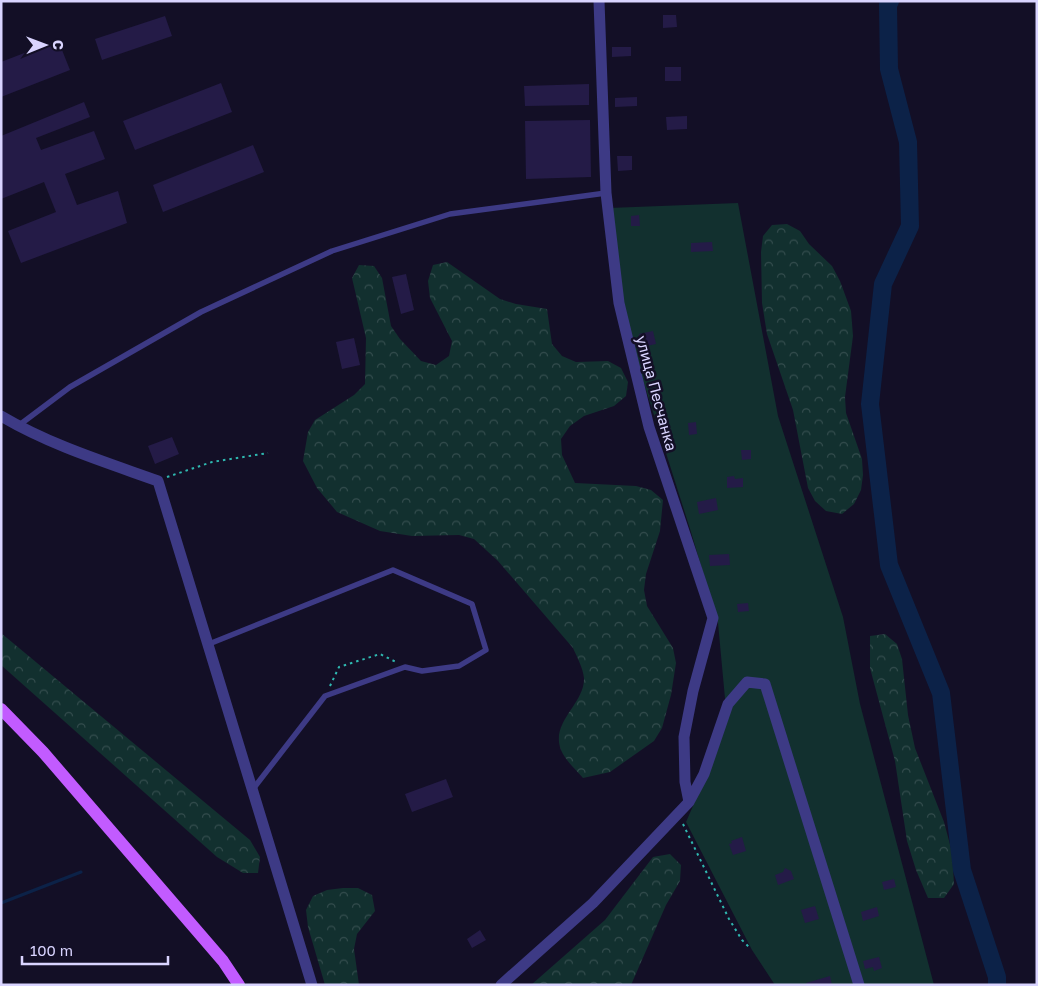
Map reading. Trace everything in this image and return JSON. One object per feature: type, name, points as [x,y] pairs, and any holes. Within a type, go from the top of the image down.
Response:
[{"type":"main road","points":[[1,709],[43,752],[223,960],[239,985]]},
{"type":"street","name":"улица Песчанка","points":[[599,1],[606,193],[618,303],[648,427],[713,618],[693,691],[684,737],[685,782],[689,802]]},
{"type":"street","points":[[1,416],[18,426],[83,454],[158,480],[312,985]]},
{"type":"street","points":[[501,985],[593,903],[689,802],[704,774],[728,704],[747,682],[765,684],[859,985]]},
{"type":"lane","points":[[18,426],[70,387],[201,312],[332,251],[450,214],[606,193]]},
{"type":"lane","points":[[209,644],[393,570],[472,604],[486,650],[459,666],[422,670],[405,667],[324,696],[253,788]]},
{"type":"path","points":[[158,480],[212,462],[268,453]]},
{"type":"path","points":[[324,696],[339,667],[380,654],[405,667]]},
{"type":"path","points":[[677,813],[729,919],[742,940],[749,947]]},
{"type":"green space","points":[[738,203],[778,416],[843,617],[860,704],[934,985],[775,985],[752,950],[686,822],[710,767],[727,720],[718,623],[640,371],[618,280],[609,208]]},
{"type":"green space","points":[[787,224],[800,231],[809,244],[832,266],[840,281],[851,311],[853,336],[845,397],[846,413],[862,459],[863,475],[861,490],[854,504],[842,514],[826,511],[815,501],[808,488],[793,410],[767,334],[762,303],[761,252],[763,236],[772,225]]},
{"type":"green space","points":[[447,262],[500,299],[516,304],[547,309],[552,344],[562,356],[576,362],[608,361],[621,368],[628,382],[626,396],[614,406],[584,416],[570,426],[561,439],[562,455],[575,483],[636,486],[651,490],[663,500],[660,531],[646,574],[644,590],[647,606],[673,648],[676,663],[671,695],[662,728],[654,741],[610,772],[583,778],[563,754],[559,740],[560,731],[583,687],[584,678],[581,666],[573,648],[498,561],[474,539],[459,535],[412,536],[380,531],[337,512],[317,488],[303,461],[308,432],[315,420],[354,395],[365,384],[366,338],[352,278],[359,265],[374,266],[382,278],[391,326],[400,339],[421,361],[436,365],[449,356],[452,341],[430,298],[428,281],[433,265]]},
{"type":"green space","points":[[1,633],[250,840],[260,857],[258,873],[243,873],[217,857],[1,665]]},
{"type":"green space","points":[[885,634],[897,644],[902,659],[908,715],[915,748],[944,822],[952,852],[954,884],[944,898],[928,898],[916,870],[907,841],[895,761],[870,668],[870,636]]},
{"type":"green space","points":[[670,854],[681,865],[680,881],[666,905],[631,985],[531,985],[605,920],[653,857]]},
{"type":"green space","points":[[358,888],[372,895],[375,911],[357,934],[354,949],[359,985],[325,985],[308,927],[306,910],[313,896],[327,890]]},
{"type":"building","points":[[663,15],[676,15],[677,27],[663,28]]},
{"type":"building","points":[[165,16],[172,36],[102,60],[95,39]]},
{"type":"building","points":[[58,40],[70,70],[1,97],[1,62]]},
{"type":"building","points":[[612,47],[631,47],[631,56],[612,57]]},
{"type":"building","points":[[665,67],[681,67],[681,81],[665,81]]},
{"type":"building","points":[[221,83],[232,112],[135,150],[123,121]]},
{"type":"building","points":[[589,84],[589,105],[525,106],[524,86]]},
{"type":"building","points":[[637,97],[637,106],[615,107],[615,98]]},
{"type":"building","points":[[84,102],[90,117],[36,138],[41,150],[94,131],[105,159],[65,174],[77,205],[118,191],[127,223],[21,263],[8,231],[56,212],[44,182],[1,199],[1,136]]},
{"type":"building","points":[[687,116],[687,129],[667,130],[666,117]]},
{"type":"building","points":[[590,120],[591,177],[526,179],[525,121]]},
{"type":"building","points":[[253,145],[264,172],[163,212],[153,185]]},
{"type":"building","points":[[617,156],[632,156],[632,170],[618,171]]},
{"type":"building","points":[[639,215],[640,226],[631,226],[631,216]]},
{"type":"building","points":[[712,242],[713,251],[691,252],[691,243]]},
{"type":"building","points":[[406,274],[414,310],[401,314],[392,277]]},
{"type":"building","points":[[653,331],[656,344],[642,347],[639,334]]},
{"type":"building","points":[[354,338],[360,365],[342,369],[336,342]]},
{"type":"building","points":[[696,422],[697,434],[689,435],[688,423]]},
{"type":"building","points":[[172,437],[179,454],[155,464],[148,446]]},
{"type":"building","points":[[741,450],[751,450],[751,459],[742,460]]},
{"type":"building","points":[[734,476],[735,479],[743,478],[743,487],[727,488],[727,477]]},
{"type":"building","points":[[716,498],[718,510],[699,514],[697,502]]},
{"type":"building","points":[[729,554],[730,565],[710,566],[709,555]]},
{"type":"building","points":[[748,603],[749,611],[738,612],[737,604]]},
{"type":"building","points":[[446,779],[453,797],[412,812],[405,794]]},
{"type":"building","points":[[742,837],[746,851],[733,855],[729,844],[732,843],[731,841]]},
{"type":"building","points":[[785,868],[791,871],[794,879],[778,885],[775,875],[783,872]]},
{"type":"building","points":[[894,879],[896,887],[884,890],[882,882]]},
{"type":"building","points":[[815,906],[819,919],[805,923],[801,910]]},
{"type":"building","points":[[877,907],[879,916],[863,921],[861,912]]},
{"type":"building","points":[[480,930],[486,940],[472,948],[467,939]]},
{"type":"building","points":[[879,957],[882,968],[874,971],[873,967],[865,969],[863,961]]},
{"type":"building","points":[[830,976],[832,985],[807,985],[806,983]]},
{"type":"waterway","points":[[890,1],[888,5],[889,69],[908,142],[910,226],[883,284],[870,404],[889,565],[941,693],[962,870],[997,977],[997,985]]},
{"type":"waterway","points":[[1,903],[81,872]]}]
